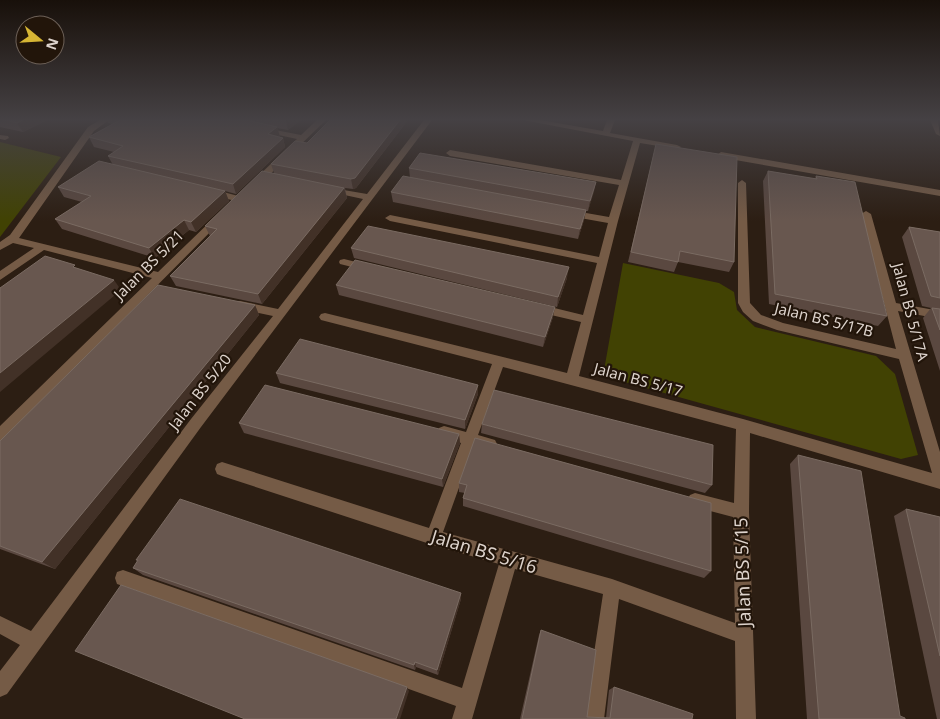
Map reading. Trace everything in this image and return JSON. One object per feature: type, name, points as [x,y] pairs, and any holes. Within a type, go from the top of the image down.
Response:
[{"type":"street","points":[[0,247],[11,239],[72,154]]},
{"type":"street","name":"Jalan BS 5/21","points":[[0,435],[159,276],[232,205],[267,177],[288,154]]},
{"type":"street","name":"Jalan BS 5/20","points":[[0,687],[196,422],[281,314],[402,154]]},
{"type":"street","points":[[453,154],[624,182]]},
{"type":"street","points":[[572,379],[613,221],[633,154]]},
{"type":"street","points":[[715,154],[940,193]]},
{"type":"street","name":"Jalan BS 5/17B","points":[[742,183],[744,303],[751,314],[763,321],[790,330],[904,355]]},
{"type":"street","points":[[320,188],[368,197]]},
{"type":"street","points":[[201,189],[232,205]]},
{"type":"street","points":[[556,210],[613,221]]},
{"type":"street","name":"Jalan BS 5/17A","points":[[866,214],[904,355],[940,476]]},
{"type":"street","points":[[390,218],[603,261]]},
{"type":"street","points":[[11,239],[159,276]]},
{"type":"street","points":[[0,276],[42,247]]},
{"type":"street","points":[[344,262],[381,271]]},
{"type":"street","points":[[150,286],[169,290]]},
{"type":"street","points":[[225,302],[281,314]]},
{"type":"street","points":[[891,306],[940,315]]},
{"type":"street","points":[[531,307],[588,320]]},
{"type":"street","name":"Jalan BS 5/17","points":[[325,317],[572,379],[856,456],[940,482]]},
{"type":"street","points":[[433,536],[499,361]]},
{"type":"street","name":"Jalan BS 5/15","points":[[743,425],[741,512],[746,719]]},
{"type":"street","points":[[432,428],[507,448]]},
{"type":"street","points":[[856,456],[859,476]]},
{"type":"street","name":"Jalan BS 5/16","points":[[222,469],[509,560],[612,588],[745,636]]},
{"type":"street","points":[[685,497],[741,512]]},
{"type":"street","points":[[462,719],[509,560]]},
{"type":"street","points":[[123,578],[467,700]]},
{"type":"street","points":[[594,719],[612,588]]},
{"type":"street","points":[[0,625],[34,642]]},
{"type":"shaded area","points":[[0,154],[47,154],[61,157],[0,237]]},
{"type":"shaded area","points":[[623,263],[719,283],[734,292],[737,310],[755,327],[876,356],[895,374],[918,455],[901,459],[603,376]]},
{"type":"building","points":[[112,154],[266,154],[233,184],[108,156]]},
{"type":"building","points":[[282,154],[374,154],[355,178],[351,179],[271,164]]},
{"type":"building","points":[[420,154],[423,154],[596,182],[590,201],[409,168]]},
{"type":"building","points":[[654,154],[716,154],[737,157],[734,262],[680,251],[678,262],[631,252]]},
{"type":"building","points":[[99,161],[225,191],[191,222],[184,220],[149,248],[55,219],[91,196],[58,187]]},
{"type":"building","points":[[262,171],[344,188],[258,294],[170,276],[217,229],[205,226]]},
{"type":"building","points":[[768,171],[817,179],[816,176],[855,182],[887,316],[775,294]]},
{"type":"building","points":[[403,176],[586,210],[580,229],[391,192]]},
{"type":"building","points":[[368,226],[569,267],[558,297],[351,248]]},
{"type":"building","points":[[909,227],[940,232],[940,298],[931,296]]},
{"type":"building","points":[[45,256],[114,280],[0,373],[0,288]]},
{"type":"building","points":[[355,260],[555,307],[545,337],[336,285]]},
{"type":"building","points":[[158,285],[255,305],[42,562],[0,546],[0,441]]},
{"type":"building","points":[[932,308],[940,309],[940,330]]},
{"type":"building","points":[[300,339],[478,385],[465,420],[276,373]]},
{"type":"building","points":[[265,385],[459,434],[442,479],[239,423]]},
{"type":"building","points":[[494,390],[713,445],[712,485],[482,424]]},
{"type":"building","points":[[475,438],[711,503],[711,571],[463,498],[467,485],[459,483]]},
{"type":"building","points":[[798,455],[861,471],[900,716],[905,719],[819,719]]},
{"type":"building","points":[[180,499],[461,593],[437,670],[415,662],[414,665],[133,568],[138,560],[136,560]]},
{"type":"building","points":[[906,509],[940,517],[940,656]]},
{"type":"building","points":[[121,585],[407,687],[396,719],[245,719],[75,651]]},
{"type":"building","points":[[541,630],[596,650],[587,717],[610,718],[614,687],[693,714],[692,719],[522,719]]}]
